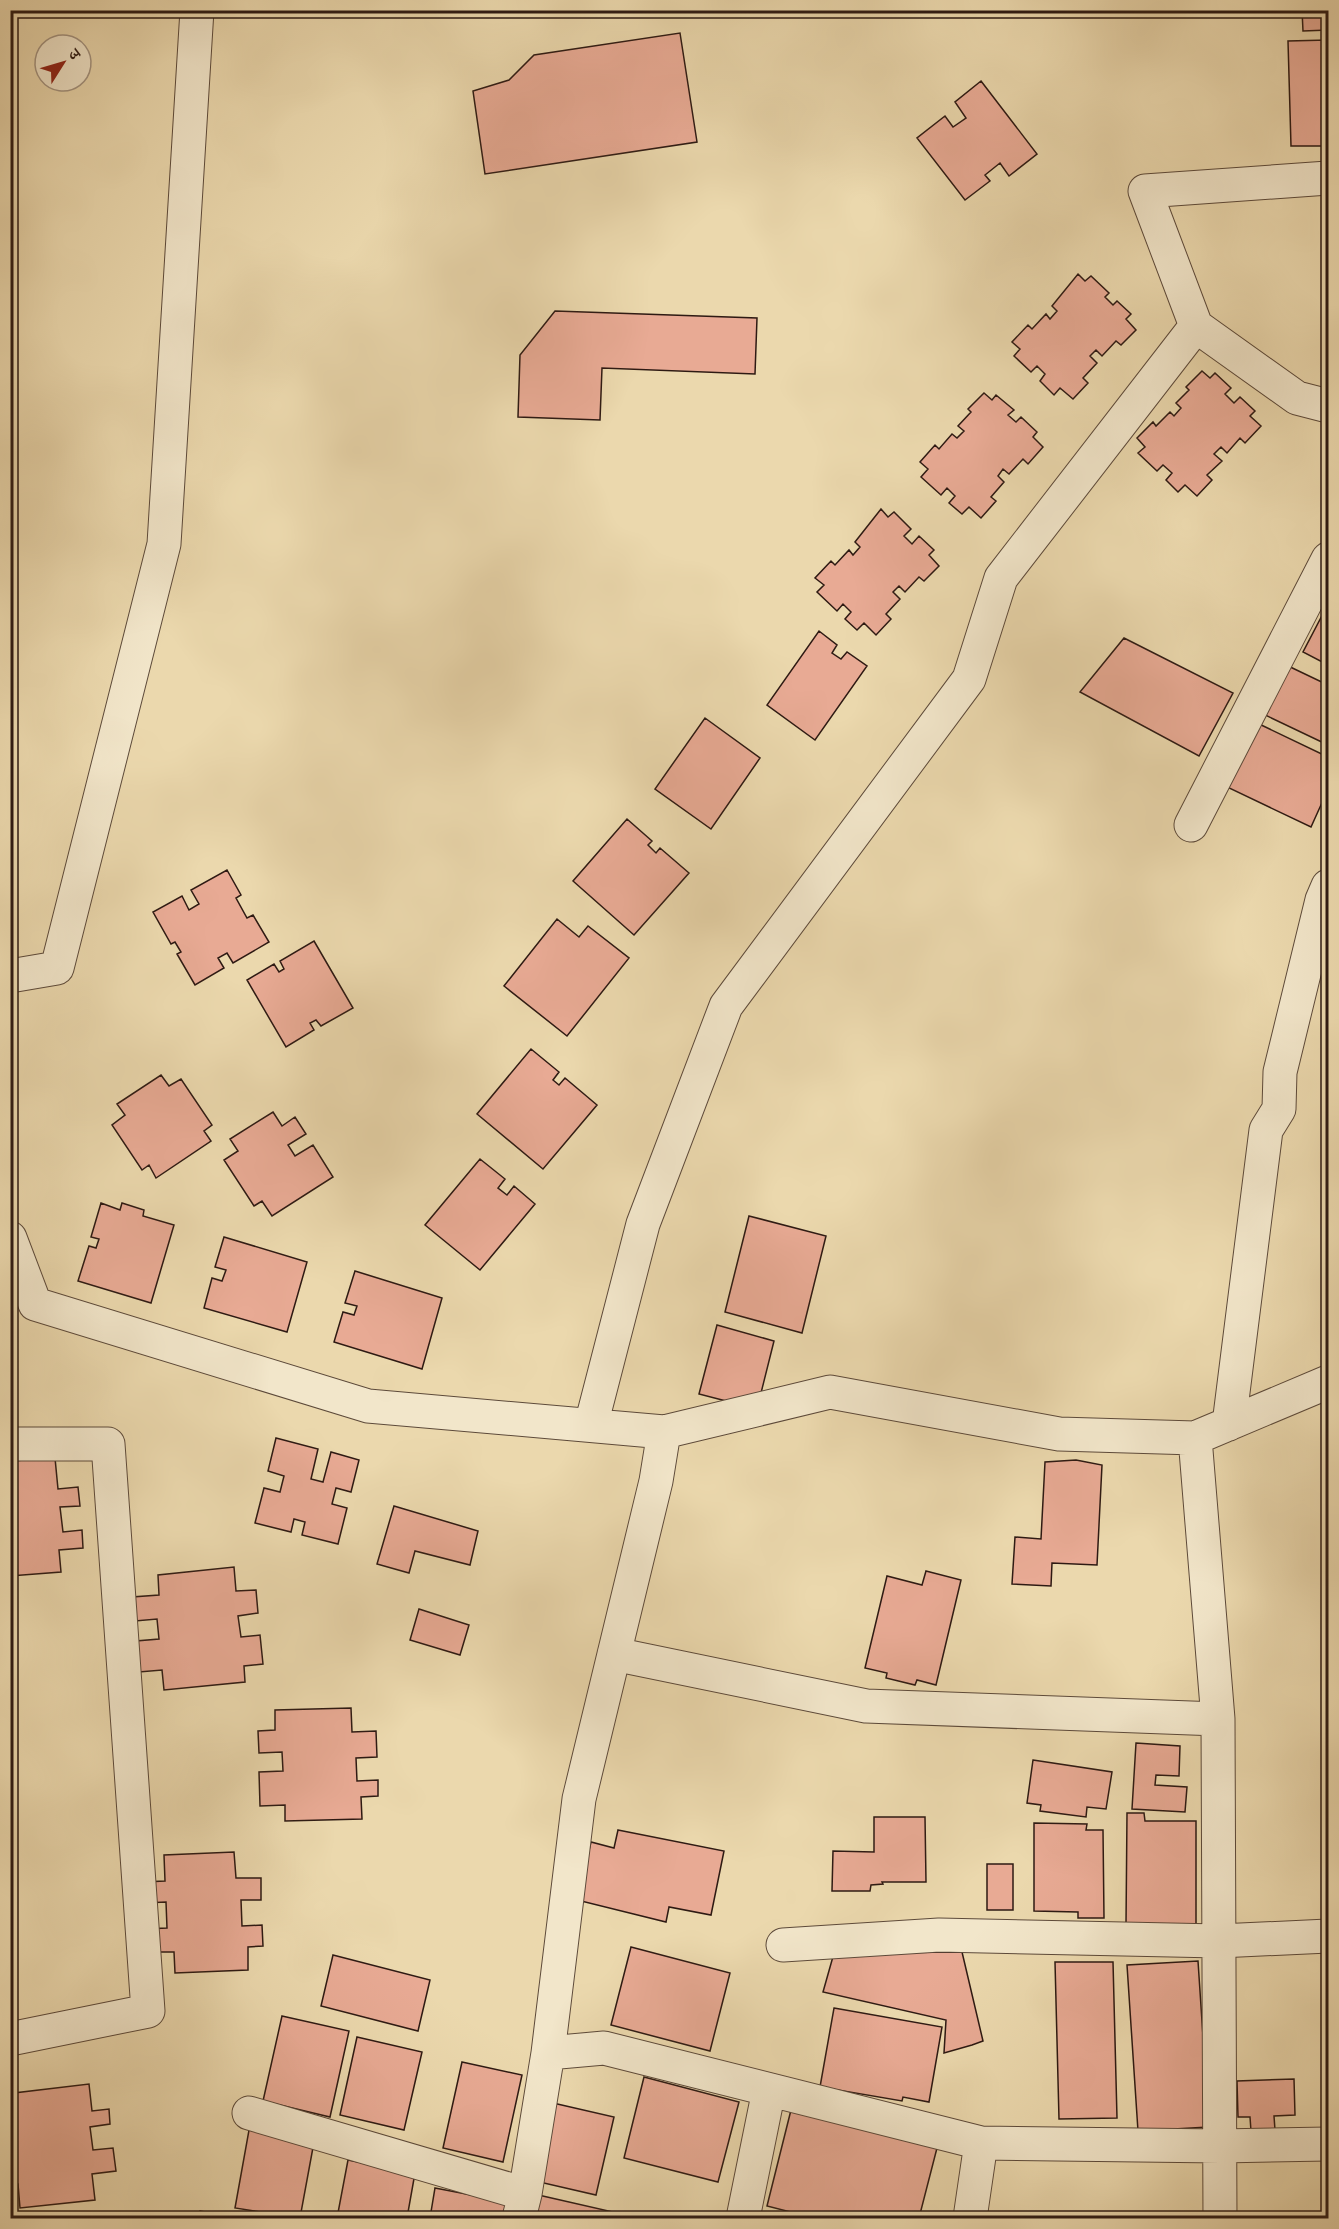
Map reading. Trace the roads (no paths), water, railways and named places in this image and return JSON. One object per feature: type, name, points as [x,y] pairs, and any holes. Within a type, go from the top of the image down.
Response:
[{"type":"street","points":[[10,976],[57,968],[164,544],[197,10]]},
{"type":"street","points":[[1329,178],[1145,191],[1196,326],[1297,398],[1329,406]]},
{"type":"street","points":[[591,1425],[643,1224],[726,1006],[969,679],[1001,578],[1196,326]]},
{"type":"street","points":[[1191,825],[1329,559]]},
{"type":"street","points":[[1228,1424],[1266,1130],[1279,1109],[1280,1072],[1320,943],[1329,886]]},
{"type":"street","points":[[10,1238],[35,1304],[368,1406],[664,1432],[830,1392],[1059,1434],[1195,1438],[1329,1382]]},
{"type":"street","points":[[249,2114],[522,2206],[548,2053],[579,1799],[656,1481],[664,1432]]},
{"type":"street","points":[[1195,1438],[1218,1719],[1220,2218]]},
{"type":"street","points":[[10,1444],[108,1444],[147,2011],[10,2039]]},
{"type":"street","points":[[614,1654],[866,1706],[1218,1719]]},
{"type":"street","points":[[783,1945],[939,1935],[1219,1941],[1329,1936]]},
{"type":"street","points":[[548,2053],[604,2048],[981,2143],[1220,2146],[1329,2144]]},
{"type":"street","points":[[743,2218],[769,2090]]},
{"type":"street","points":[[970,2218],[981,2143]]}]
